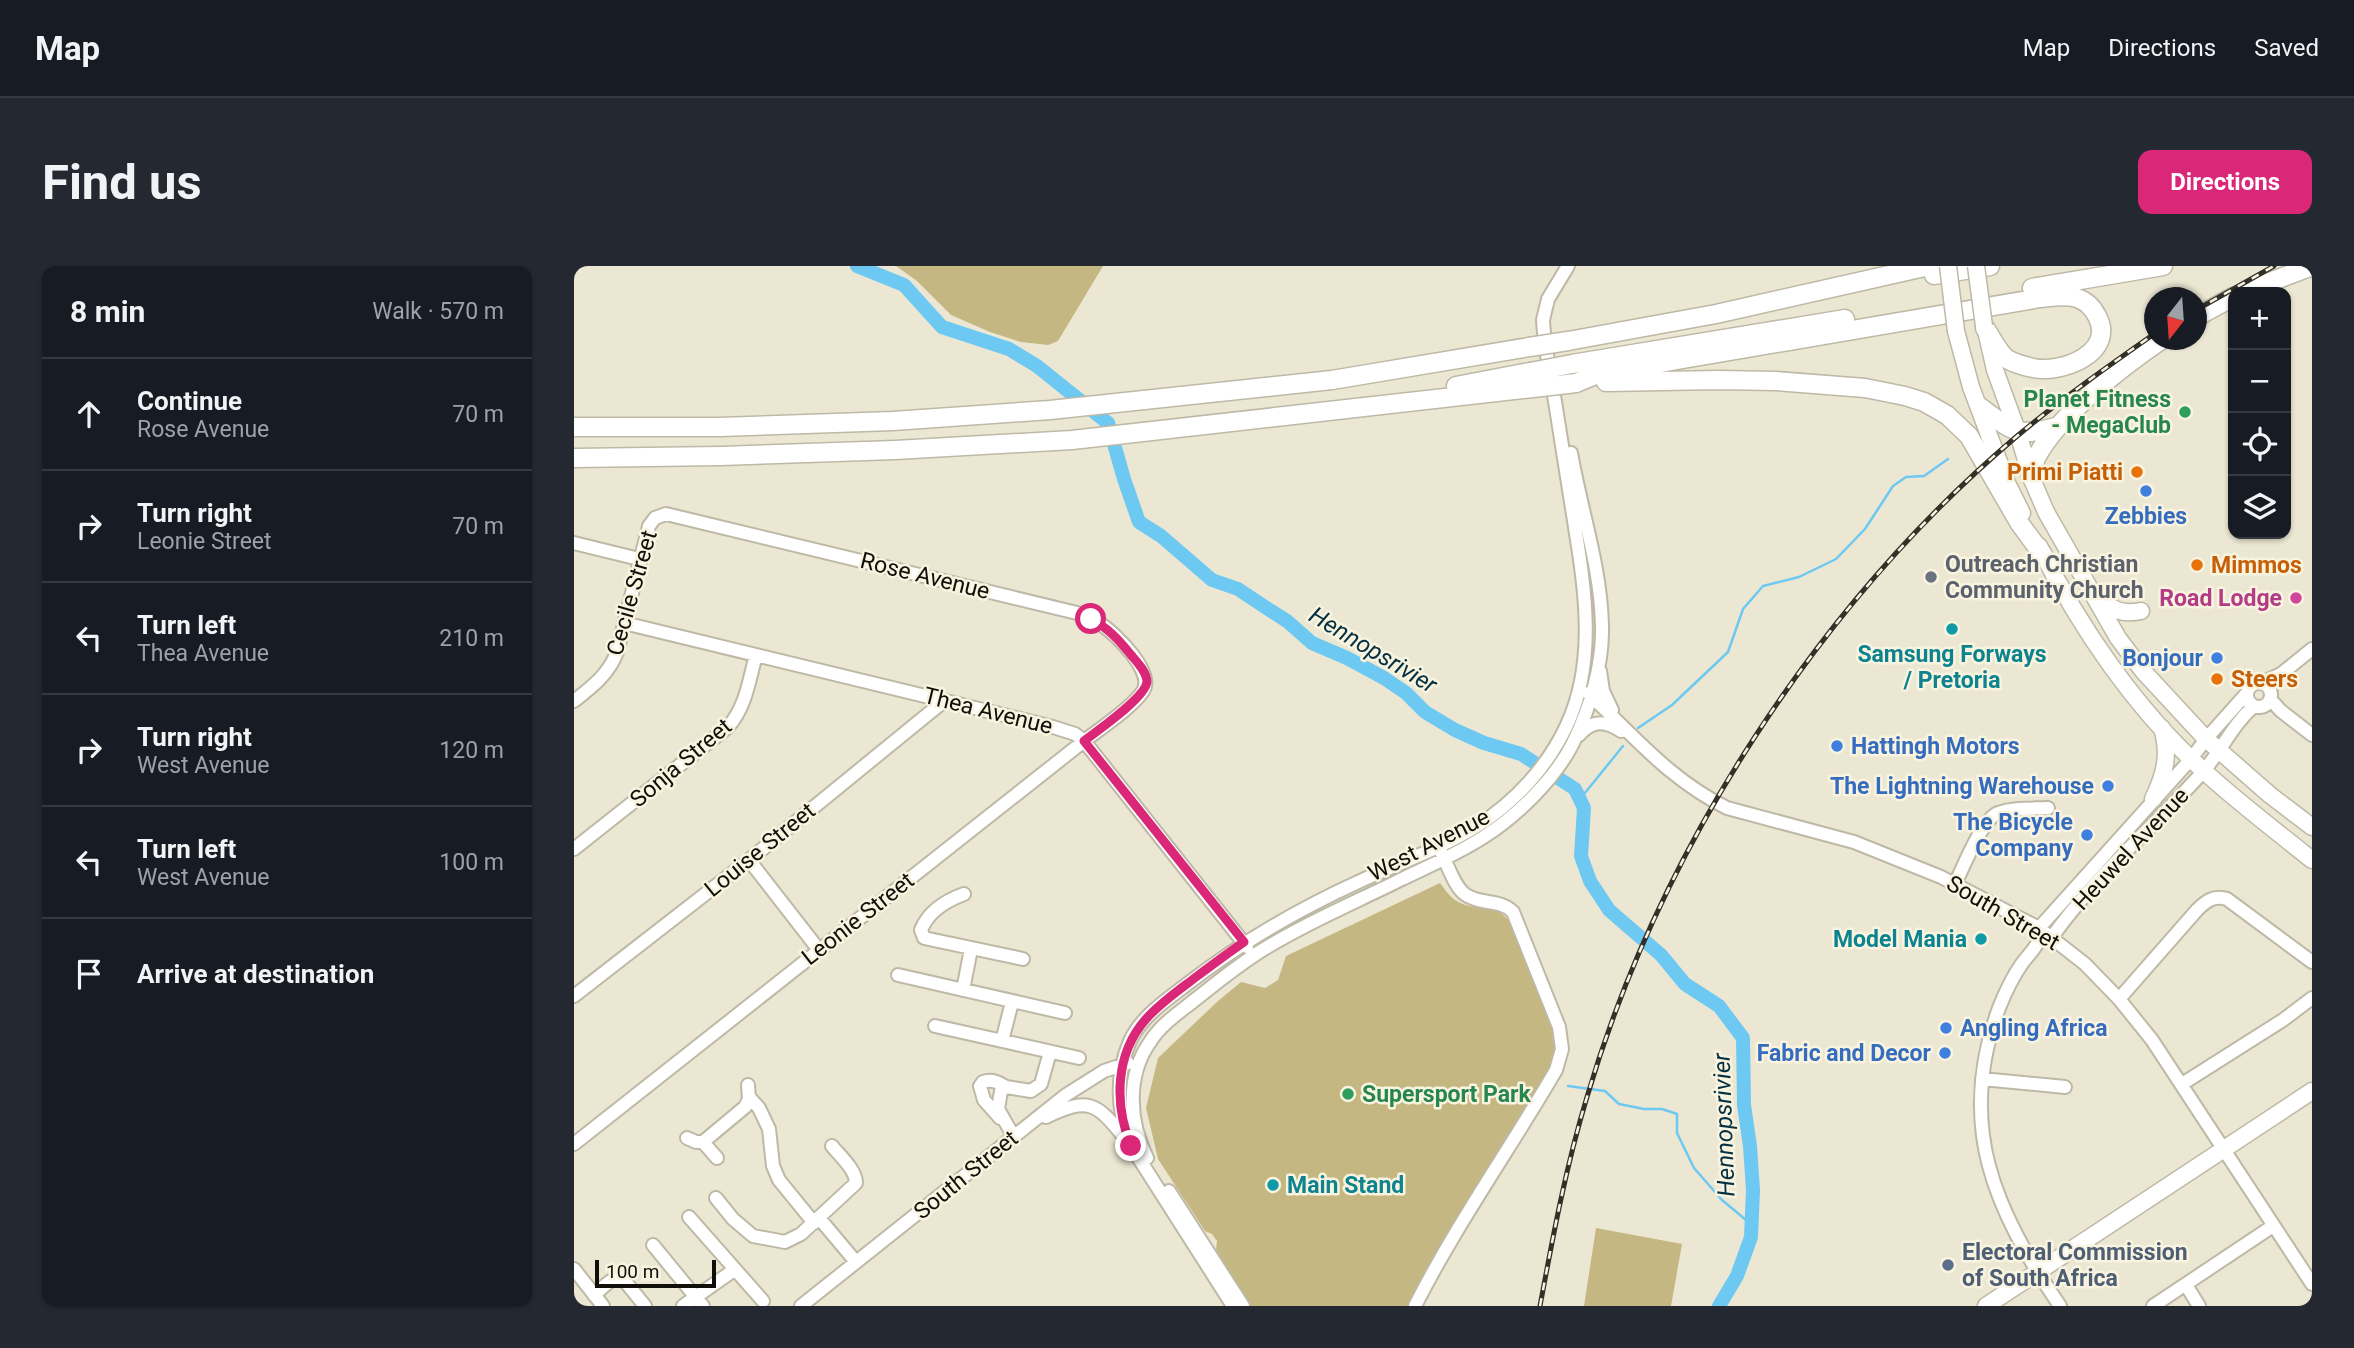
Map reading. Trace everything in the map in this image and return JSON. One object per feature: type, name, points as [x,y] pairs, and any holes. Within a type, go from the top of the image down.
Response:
[{"type":"highway","points":[[574,427],[760,426],[893,421],[1049,410],[1332,380],[1716,314],[1929,266]]},
{"type":"highway","points":[[1800,297],[1990,266]]},
{"type":"highway","points":[[1532,380],[1572,364],[2163,266]]},
{"type":"highway","points":[[2257,287],[2312,266]]},
{"type":"highway","points":[[1576,383],[1593,376],[1677,360],[2053,297],[2072,297],[2084,301],[2092,308],[2101,324],[2092,351],[2074,364],[2056,370],[2033,368],[2009,360],[2002,354],[1985,327]]},
{"type":"highway","points":[[2207,311],[2228,300]]},
{"type":"highway","points":[[2031,477],[2037,457],[2059,426],[2110,378],[2148,350]]},
{"type":"highway","points":[[574,458],[761,455],[1072,440],[1339,408],[1532,380],[1576,383],[1776,381],[1865,388],[1924,402],[1947,415],[1969,436],[2020,524],[2043,555]]},
{"type":"highway","points":[[1980,407],[2018,433],[2036,433],[2059,426]]},
{"type":"main road","points":[[1948,266],[1956,331],[1971,387],[2007,483],[2082,625],[2121,679],[2192,759],[2312,860]]},
{"type":"main road","points":[[1976,266],[1985,327],[1995,370],[2031,477],[2046,512],[2118,638],[2143,671],[2206,739],[2270,795],[2312,827]]},
{"type":"main road","points":[[2089,588],[2116,610],[2127,613],[2141,611]]},
{"type":"main road","points":[[2153,800],[2166,766],[2166,743],[2161,726]]},
{"type":"main road","points":[[1986,1306],[2312,1091]]},
{"type":"street","name":"West Avenue","points":[[1564,749],[1585,655],[1586,603],[1543,320],[1548,299],[1568,266]]},
{"type":"street","name":"West Avenue","points":[[1243,1306],[1207,1247],[1150,1164],[1141,1144],[1133,1107],[1133,1091],[1140,1062],[1151,1040],[1163,1026],[1254,955],[1302,928],[1480,840],[1503,825],[1564,749],[1591,696],[1599,660],[1602,625],[1599,594],[1550,331],[1554,302],[1577,266]]},
{"type":"street","name":"Cecile Street","points":[[574,701],[595,685],[612,664],[650,522],[661,515]]},
{"type":"street","name":"Rose Avenue","points":[[661,515],[673,515],[1077,613],[1098,622],[1116,636],[1146,675],[1147,683],[1142,694]]},
{"type":"street","points":[[574,543],[639,559]]},
{"type":"street","name":"Thea Avenue","points":[[624,623],[1075,734],[1100,760],[1254,955]]},
{"type":"street","points":[[2247,693],[2248,701],[2265,697],[2281,674],[2312,649]]},
{"type":"street","name":"Sonja Street","points":[[574,849],[728,727],[744,702],[756,655]]},
{"type":"street","points":[[1599,660],[1604,696],[1619,723]]},
{"type":"street","name":"South Street","points":[[1580,685],[1640,746],[1686,785],[1727,808],[1854,842],[1955,884],[2043,935],[2085,964],[2119,999],[2152,1040],[2312,1284]]},
{"type":"street","name":"Heuwel Avenue","points":[[2043,935],[2072,911],[2204,771],[2241,719],[2265,697],[2250,686],[2247,693],[2192,759],[2153,800],[2043,935],[2015,975],[2000,1007],[1988,1043],[1982,1079],[1981,1111],[1990,1171],[2005,1213],[2037,1273],[2060,1306]]},
{"type":"street","name":"Leonie Street","points":[[574,1144],[1142,694]]},
{"type":"street","points":[[2265,697],[2312,735]]},
{"type":"street","name":"Louise Street","points":[[574,996],[749,860],[944,701]]},
{"type":"street","points":[[1564,749],[1588,726],[1600,722],[1611,725],[1640,746]]},
{"type":"street","points":[[1070,752],[1100,760]]},
{"type":"street","name":"West Avenue","points":[[1233,1306],[1131,1146],[1123,1124],[1120,1106],[1123,1063],[1134,1033],[1152,1012],[1244,942],[1311,904],[1477,826],[1525,796]]},
{"type":"street","points":[[1955,884],[1993,816],[2014,810],[2048,808]]},
{"type":"street","points":[[1415,1306],[1436,1265],[1556,1070],[1562,1049],[1559,1027],[1515,915],[1506,906],[1464,894],[1438,846]]},
{"type":"street","points":[[749,860],[819,950]]},
{"type":"street","points":[[964,894],[934,911],[921,930],[924,939],[1023,959]]},
{"type":"street","points":[[2119,999],[2197,910],[2205,902],[2215,898],[2227,899],[2312,961]]},
{"type":"street","points":[[963,990],[971,949]]},
{"type":"street","points":[[898,975],[1065,1013]]},
{"type":"street","points":[[2182,1084],[2283,1020],[2312,998]]},
{"type":"street","points":[[1002,1041],[1012,1002]]},
{"type":"street","points":[[935,1026],[1079,1058]]},
{"type":"street","points":[[1014,1137],[1004,1119],[984,1101],[980,1090],[983,1082],[989,1080],[1028,1091],[1042,1083],[1049,1052]]},
{"type":"street","name":"South Street","points":[[801,1306],[1089,1079],[1123,1063],[1140,1062]]},
{"type":"street","points":[[1982,1079],[2065,1087]]},
{"type":"street","points":[[1004,1119],[1010,1087]]},
{"type":"street","points":[[687,1138],[703,1142],[745,1107],[749,1091],[769,1129],[773,1166],[779,1180],[856,1262]]},
{"type":"street","points":[[1026,1128],[1070,1106],[1087,1105],[1109,1118],[1131,1146]]},
{"type":"street","points":[[703,1142],[717,1158]]},
{"type":"street","points":[[716,1198],[747,1232],[765,1239],[785,1242],[792,1240],[854,1187],[857,1181],[832,1146]]},
{"type":"street","points":[[689,1217],[763,1301]]},
{"type":"street","points":[[2153,1306],[2273,1226]]},
{"type":"street","points":[[653,1245],[699,1301]]},
{"type":"street","points":[[574,1269],[603,1306]]},
{"type":"street","points":[[683,1306],[699,1301],[734,1270]]},
{"type":"street","points":[[594,1295],[614,1278],[619,1278],[624,1280],[645,1306]]},
{"type":"street","points":[[2186,1285],[2199,1306]]},
{"type":"shaded area","points":[[896,266],[1103,266],[1058,341],[1048,345],[1021,342],[951,315],[917,281]]},
{"type":"shaded area","name":"Supersport Park","points":[[1440,883],[1455,900],[1471,906],[1493,909],[1515,929],[1553,1022],[1557,1050],[1545,1075],[1554,1081],[1420,1306],[1250,1306],[1216,1249],[1217,1241],[1212,1234],[1205,1231],[1158,1159],[1146,1108],[1158,1058],[1241,982],[1265,988],[1278,980],[1286,956]]},
{"type":"shaded area","points":[[1596,1228],[1682,1244],[1671,1306],[1584,1306]]},
{"type":"waterway","name":"Hennopsrivier","points":[[857,266],[904,285],[942,327],[1009,349],[1037,366],[1108,423],[1139,522],[1161,536],[1212,580],[1238,589],[1287,621],[1312,643],[1384,678],[1406,693],[1425,712],[1455,730],[1484,743],[1521,754],[1575,789],[1584,808],[1581,856],[1590,881],[1609,910],[1661,955],[1685,984],[1719,1006],[1743,1038],[1744,1105],[1753,1190],[1751,1237],[1737,1276],[1719,1306]]},
{"type":"waterway","points":[[1638,728],[1672,705],[1728,652],[1743,609],[1763,586],[1799,577],[1836,559],[1865,529],[1893,486],[1906,477],[1924,476],[1948,459]]},
{"type":"waterway","points":[[1580,799],[1623,746]]},
{"type":"waterway","points":[[1568,1086],[1605,1091],[1619,1104],[1662,1109],[1677,1114],[1677,1133],[1694,1168],[1722,1200],[1752,1225]]},
{"type":"railway","points":[[2207,304],[2274,266]]},
{"type":"railway","points":[[1540,1306],[1573,1149],[1618,1004],[1657,913],[1703,823],[1755,737],[1813,654],[1876,576],[1944,503],[2033,423],[2144,341]]},
{"type":"place","name":"Planet Fitness - MegaClub","points":[[2185,412]]},
{"type":"place","name":"Primi Piatti","points":[[2137,472]]},
{"type":"place","name":"Zebbies","points":[[2146,491]]},
{"type":"place","name":"Mimmos","points":[[2197,565]]},
{"type":"place","name":"Outreach Christian Community Church","points":[[1931,577]]},
{"type":"place","name":"Road Lodge","points":[[2296,598]]},
{"type":"place","name":"Samsung Forways / Pretoria","points":[[1952,629]]},
{"type":"place","name":"Bonjour","points":[[2217,658]]},
{"type":"place","name":"Steers","points":[[2217,679]]},
{"type":"place","name":"Hattingh Motors","points":[[1837,746]]},
{"type":"place","name":"The Lightning Warehouse","points":[[2108,786]]},
{"type":"place","name":"The Bicycle Company","points":[[2087,835]]},
{"type":"place","name":"Model Mania","points":[[1981,939]]},
{"type":"place","name":"Angling Africa","points":[[1946,1028]]},
{"type":"place","name":"Fabric and Decor","points":[[1945,1053]]},
{"type":"place","name":"Supersport Park","points":[[1348,1094]]},
{"type":"place","name":"Main Stand","points":[[1273,1185]]},
{"type":"place","name":"Electoral Commission of South Africa","points":[[1948,1265]]},
{"type":"route","points":[[1091,619],[1116,636],[1147,679],[1142,694],[1084,741],[1244,942],[1157,1008],[1130,1040],[1123,1063],[1119,1096],[1123,1124],[1131,1146]]}]
